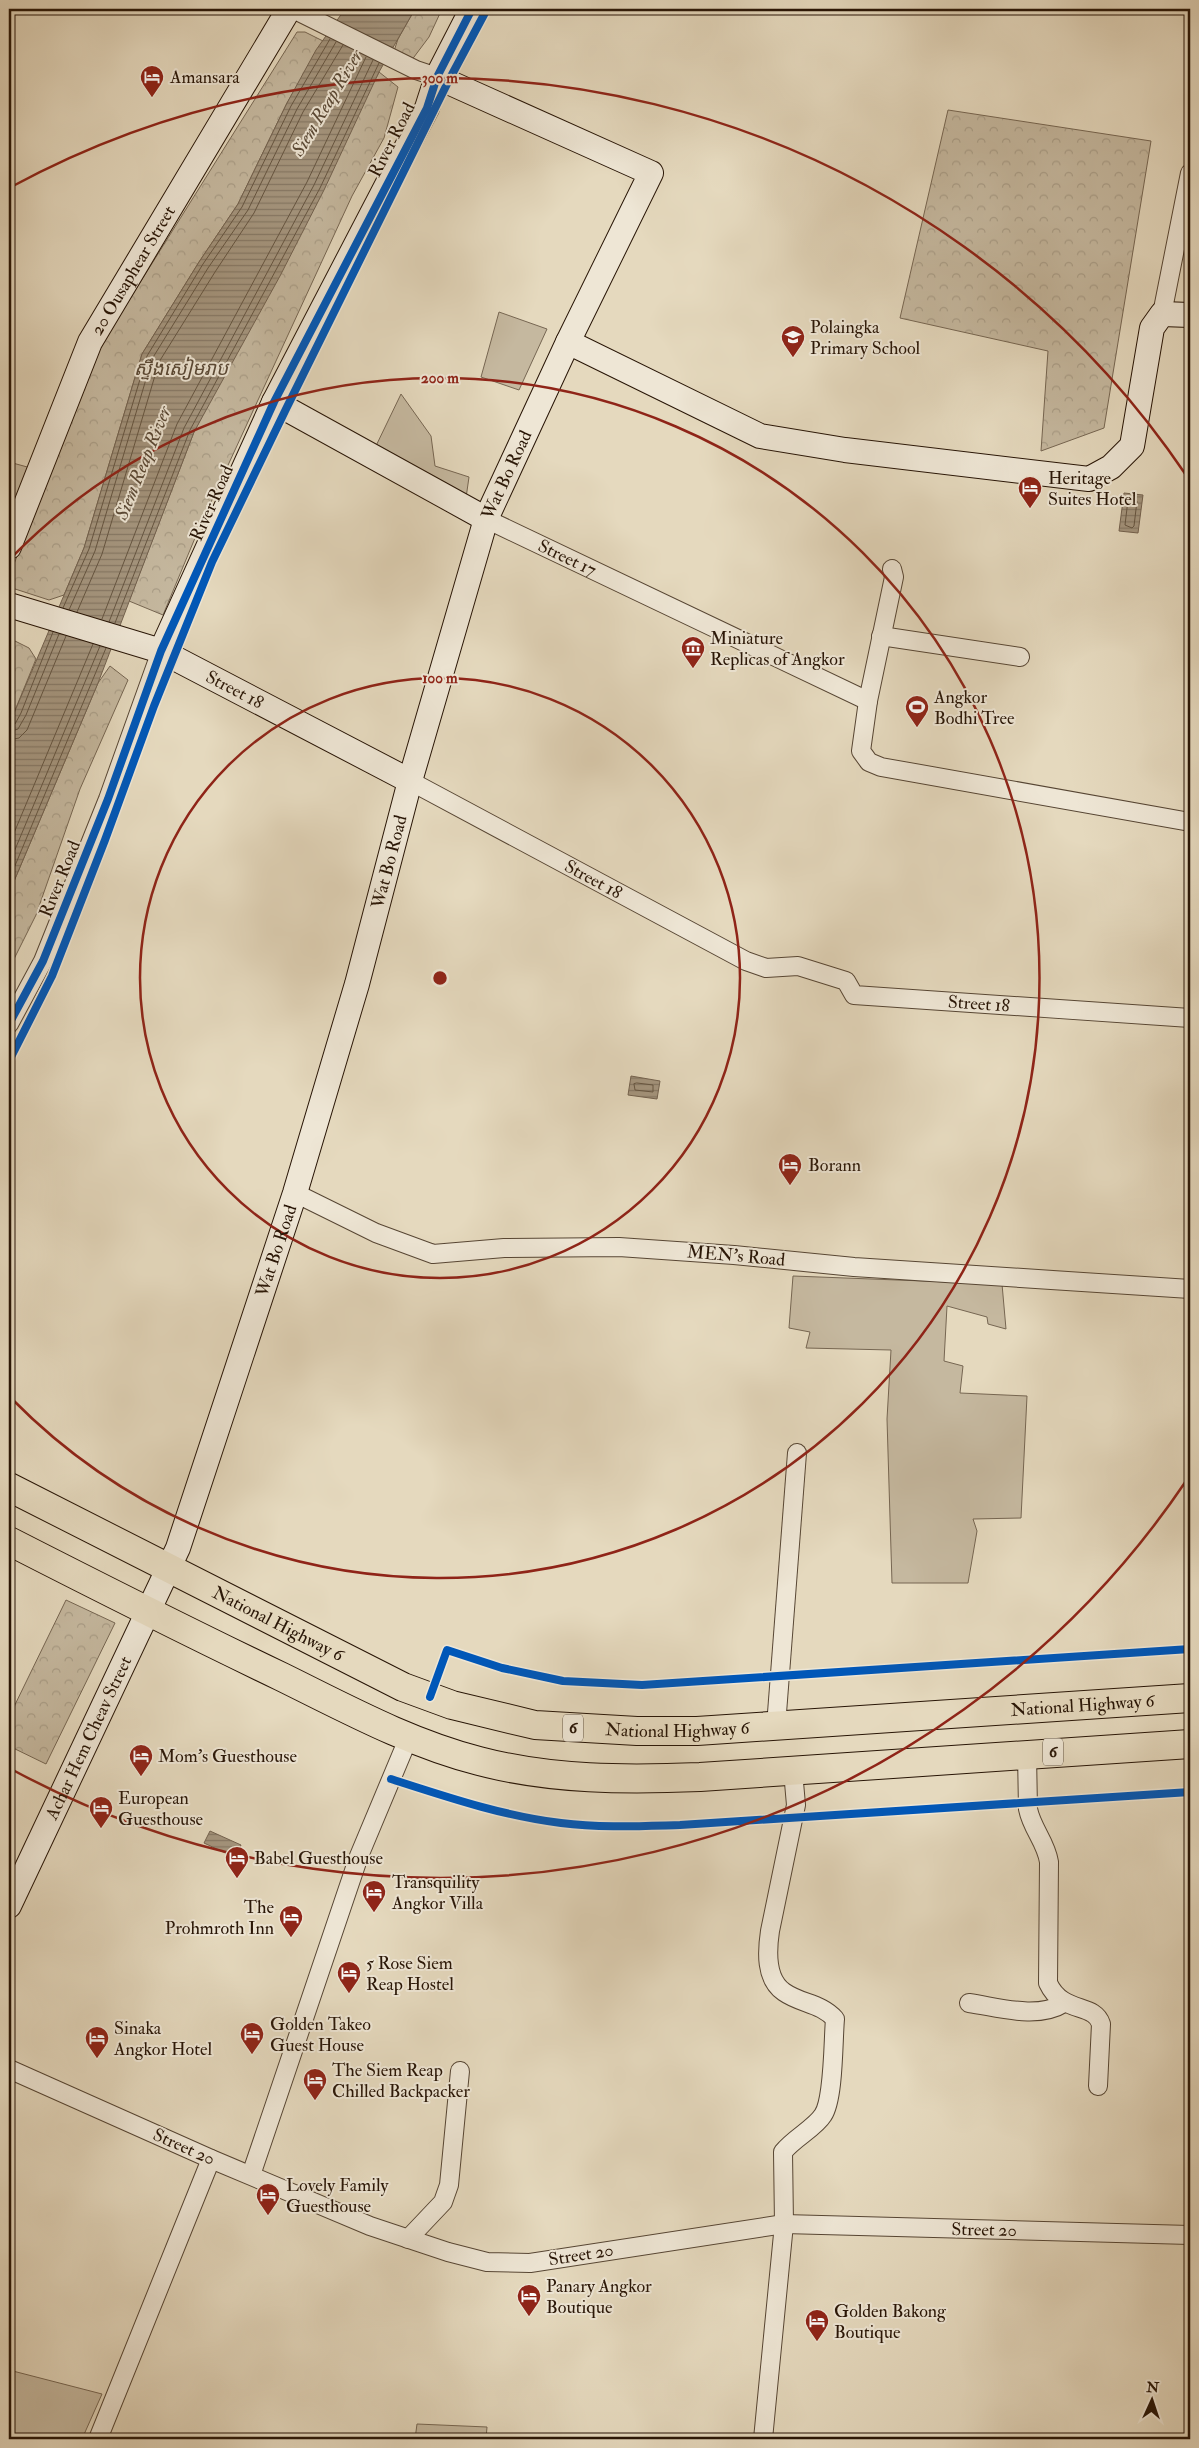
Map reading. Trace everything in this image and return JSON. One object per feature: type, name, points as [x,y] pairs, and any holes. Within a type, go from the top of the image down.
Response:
[{"type":"main road","name":"National Highway 6","points":[[9,1487],[403,1687],[452,1705],[535,1725],[637,1731],[697,1731],[1190,1698]]},
{"type":"main road","name":"6","points":[[9,1541],[148,1612],[408,1739],[481,1762],[526,1771],[585,1777],[653,1779],[1190,1744]]},
{"type":"street","points":[[291,9],[427,74]]},
{"type":"street","name":"20 Ousaphear Street","points":[[9,547],[90,342],[291,9]]},
{"type":"street","name":"River Road","points":[[9,1024],[43,961],[108,799],[161,651],[274,402],[427,108],[427,74],[472,9]]},
{"type":"street","name":"Wat Bo Road","points":[[169,1569],[224,1414],[294,1193],[357,984],[410,781],[486,519],[568,342],[651,173],[427,74]]},
{"type":"street","points":[[568,342],[760,436],[845,450],[1089,479],[1111,467],[1132,446],[1152,328],[1162,314],[1190,173]]},
{"type":"street","points":[[1162,314],[1190,315]]},
{"type":"street","name":"Street 17","points":[[274,402],[486,519],[868,701]]},
{"type":"street","points":[[892,569],[894,577],[868,701],[860,751],[869,762],[881,767],[1190,822]]},
{"type":"street","name":"Street 18","points":[[17,607],[161,651],[410,781],[746,961],[766,968],[798,966],[846,981],[854,995],[1190,1018]]},
{"type":"street","points":[[881,636],[1020,658]]},
{"type":"street","name":"MEN's Road","points":[[294,1193],[376,1233],[433,1254],[504,1248],[619,1247],[864,1267],[1190,1289]]},
{"type":"street","points":[[776,1726],[797,1453]]},
{"type":"street","name":"Achar Hem Cheav Street","points":[[9,1906],[169,1569]]},
{"type":"street","points":[[251,2175],[359,1856],[408,1739]]},
{"type":"street","points":[[1027,1754],[1028,1809],[1030,1818],[1046,1846],[1049,1862],[1048,1983],[1054,1995],[1064,2003],[1094,2013],[1099,2019],[1101,2024],[1098,2086]]},
{"type":"street","points":[[763,2439],[784,2224],[783,2152],[790,2143],[823,2116],[828,2101],[835,2018],[826,2009],[784,1992],[770,1974],[768,1949],[770,1931],[796,1805],[793,1771]]},
{"type":"street","points":[[969,2003],[1025,2012],[1054,2009],[1064,2003]]},
{"type":"street","name":"Street 20","points":[[9,2069],[211,2159],[370,2226],[488,2262],[530,2263],[784,2224],[1190,2235]]},
{"type":"street","points":[[408,2239],[443,2202],[448,2185],[460,2071]]},
{"type":"street","points":[[98,2439],[211,2159]]},
{"type":"green space","points":[[415,9],[442,9],[429,37],[411,61],[393,54],[398,39]]},
{"type":"green space","points":[[297,32],[305,32],[323,41],[287,103],[238,204],[199,262],[142,354],[84,548],[64,595],[49,600],[9,587],[9,577],[94,356]]},
{"type":"green space","points":[[379,72],[398,87],[384,138],[352,196],[200,526],[163,615],[129,601],[194,432]]},
{"type":"green space","points":[[948,110],[1151,141],[1104,428],[1041,451],[1048,351],[900,318]]},
{"type":"green space","points":[[499,312],[547,329],[519,390],[481,377]]},
{"type":"green space","points":[[401,394],[431,436],[435,466],[469,477],[466,498],[374,450]]},
{"type":"green space","points":[[9,462],[31,468],[9,524]]},
{"type":"green space","points":[[9,638],[29,648],[36,659],[9,725]]},
{"type":"green space","points":[[110,666],[128,680],[80,789],[36,915],[9,969],[9,893],[98,683]]},
{"type":"green space","points":[[793,1276],[1002,1284],[1006,1329],[988,1324],[987,1317],[947,1306],[944,1361],[963,1366],[960,1393],[1027,1396],[1021,1518],[973,1519],[977,1531],[968,1583],[892,1583],[887,1419],[891,1350],[806,1348],[810,1332],[789,1328]]},
{"type":"green space","points":[[66,1600],[115,1623],[46,1764],[9,1746],[9,1717]]},
{"type":"green space","points":[[9,2370],[102,2394],[82,2439],[9,2439]]},
{"type":"green space","points":[[417,2424],[487,2427],[486,2439],[415,2439]]},
{"type":"water","name":"ស្ទឹងសៀមរាប","points":[[345,9],[415,9],[379,72],[324,190],[280,276],[194,432],[98,683],[9,893],[9,725],[84,548],[142,354],[199,262],[238,204],[287,103],[316,50]]},
{"type":"water","points":[[1124,493],[1143,495],[1138,533],[1119,531]]},
{"type":"water","points":[[631,1076],[660,1081],[657,1099],[628,1095]]},
{"type":"water","points":[[210,1831],[241,1845],[236,1858],[204,1843]]},
{"type":"cycle path","points":[[9,1024],[43,961],[108,799],[161,651],[274,402],[427,108],[437,77],[472,9]]},
{"type":"cycle path","points":[[9,1061],[52,976],[105,840],[154,706],[212,562],[448,82],[487,9]]},
{"type":"cycle path","points":[[430,1697],[447,1650],[502,1668],[563,1681],[642,1685],[1190,1649]]},
{"type":"cycle path","points":[[391,1779],[518,1816],[576,1825],[606,1826],[680,1825],[1190,1792]]},
{"type":"place","name":"Amansara","points":[[152,98]]},
{"type":"place","name":"Polaingka Primary School","points":[[793,358]]},
{"type":"place","name":"Heritage Suites Hotel","points":[[1030,509]]},
{"type":"place","name":"Miniature Replicas of Angkor","points":[[693,669]]},
{"type":"place","name":"Angkor Bodhi Tree","points":[[917,728]]},
{"type":"place","name":"Borann","points":[[790,1186]]},
{"type":"place","name":"Mom's Guesthouse","points":[[141,1777]]},
{"type":"place","name":"European Guesthouse","points":[[101,1829]]},
{"type":"place","name":"Babel Guesthouse","points":[[237,1879]]},
{"type":"place","name":"Transquility Angkor Villa","points":[[374,1913]]},
{"type":"place","name":"The Prohmroth Inn","points":[[291,1938]]},
{"type":"place","name":"5 Rose Siem Reap Hostel","points":[[349,1994]]},
{"type":"place","name":"Golden Takeo Guest House","points":[[252,2055]]},
{"type":"place","name":"Sinaka Angkor Hotel","points":[[97,2059]]},
{"type":"place","name":"The Siem Reap Chilled Backpacker","points":[[315,2101]]},
{"type":"place","name":"Lovely Family Guesthouse","points":[[268,2216]]},
{"type":"place","name":"Panary Angkor Boutique","points":[[529,2317]]},
{"type":"place","name":"Golden Bakong Boutique","points":[[817,2342]]},
{"type":"water label","name":"Siem Reap River","points":[[327,103]]},
{"type":"water label","name":"Siem Reap River","points":[[143,463]]}]
